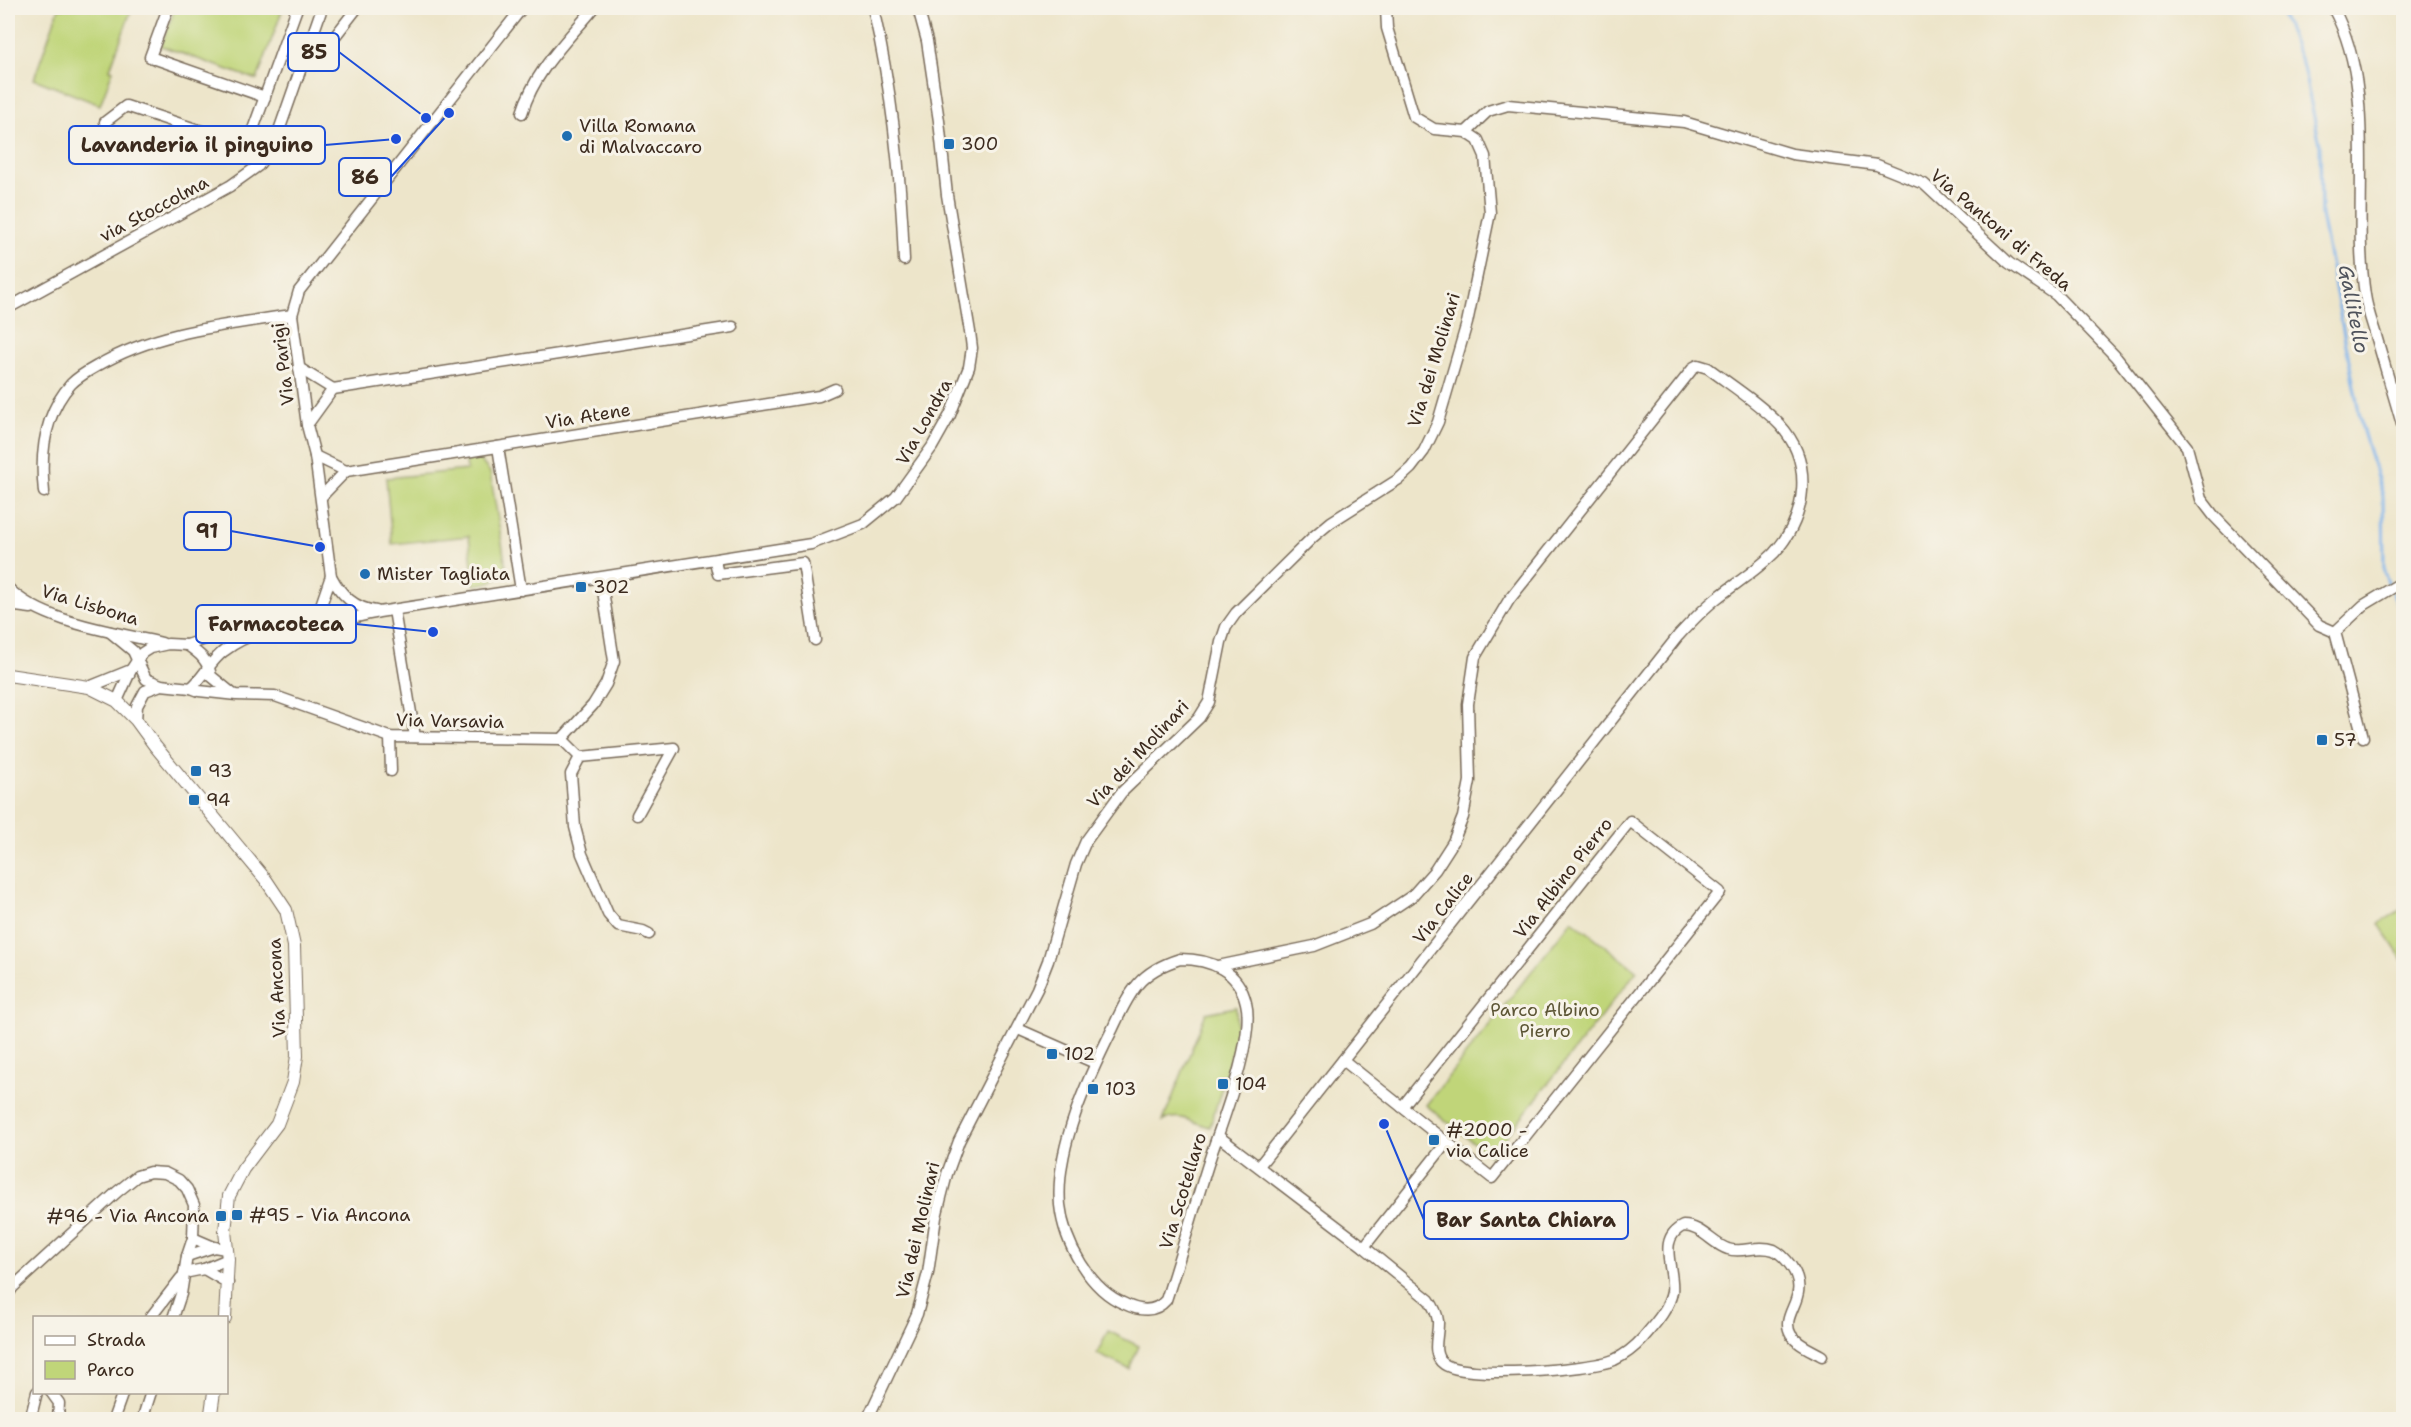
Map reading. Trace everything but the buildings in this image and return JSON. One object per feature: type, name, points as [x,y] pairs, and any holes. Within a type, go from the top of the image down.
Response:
[{"type":"street","points":[[168,8],[150,57],[265,97]]},
{"type":"street","points":[[105,122],[126,106],[247,146],[297,8]]},
{"type":"street","name":"via Stoccolma","points":[[8,308],[230,186],[258,165],[275,142],[322,8]]},
{"type":"street","points":[[322,53],[357,8]]},
{"type":"street","name":"Via Parigi","points":[[331,576],[315,456],[306,425],[292,315],[300,291],[522,8]]},
{"type":"street","points":[[522,113],[527,94],[539,73],[556,50],[594,8]]},
{"type":"street","points":[[873,8],[886,64],[902,200],[904,260]]},
{"type":"street","name":"Via Londra","points":[[333,622],[394,609],[716,561],[811,544],[852,529],[880,512],[902,491],[950,416],[966,379],[972,348],[947,195],[927,41],[918,8]]},
{"type":"street","points":[[1386,8],[1387,28],[1414,117],[1434,129],[1466,132]]},
{"type":"street","points":[[2333,8],[2344,28],[2354,63],[2360,118],[2360,216],[2365,296],[2403,431]]},
{"type":"street","name":"Via Pantoni di Freda","points":[[1466,132],[1488,111],[1509,105],[1684,122],[1792,154],[1877,165],[1924,184],[2009,263],[2056,295],[2115,356],[2187,447],[2201,499],[2214,516],[2319,625],[2335,632]]},
{"type":"street","name":"Via dei Molinari","points":[[867,1419],[920,1305],[928,1273],[936,1217],[947,1174],[959,1141],[1018,1029],[1048,961],[1076,864],[1086,841],[1102,816],[1121,793],[1199,718],[1209,702],[1226,627],[1236,613],[1331,522],[1399,479],[1411,468],[1424,451],[1438,422],[1467,323],[1490,213],[1485,156],[1478,140],[1466,132]]},
{"type":"street","points":[[44,492],[42,458],[48,428],[62,396],[81,375],[135,347],[199,329],[292,315]]},
{"type":"street","points":[[299,368],[333,389],[733,327]]},
{"type":"street","name":"Via Calice","points":[[1218,966],[1314,946],[1370,924],[1412,896],[1435,870],[1453,842],[1463,817],[1470,781],[1468,704],[1475,657],[1491,627],[1516,591],[1694,367],[1703,365],[1769,414],[1788,435],[1800,462],[1804,483],[1796,520],[1775,552],[1697,615],[1678,636],[1260,1166]]},
{"type":"street","points":[[306,425],[333,389]]},
{"type":"street","name":"Via Atene","points":[[346,471],[819,396],[835,389]]},
{"type":"street","points":[[498,447],[521,590]]},
{"type":"street","points":[[315,456],[346,471],[321,497]]},
{"type":"street","points":[[716,561],[718,574],[802,563],[814,640]]},
{"type":"street","points":[[299,627],[320,608],[331,576]]},
{"type":"street","points":[[331,576],[339,591],[356,606],[379,612]]},
{"type":"street","points":[[580,758],[562,739],[593,705],[606,684],[614,661],[601,578]]},
{"type":"street","points":[[2363,737],[2335,632],[2364,605],[2403,581]]},
{"type":"street","name":"Via Lisbona","points":[[8,588],[17,598],[38,610],[110,632],[168,644]]},
{"type":"street","points":[[326,596],[348,599]]},
{"type":"street","points":[[8,605],[38,610]]},
{"type":"street","points":[[320,608],[324,617],[333,622]]},
{"type":"street","points":[[394,609],[415,737]]},
{"type":"street","points":[[117,701],[142,653],[150,648],[168,644],[187,645],[214,636],[333,622]]},
{"type":"street","points":[[191,688],[200,680],[209,665],[238,642],[266,629]]},
{"type":"street","points":[[110,632],[133,651],[134,666],[146,679],[161,685],[191,688],[199,692],[236,695]]},
{"type":"street","points":[[187,645],[202,656],[209,665],[211,676],[222,688],[236,695]]},
{"type":"street","points":[[89,687],[134,666]]},
{"type":"street","name":"Via Ancona","points":[[8,675],[89,687],[117,701],[136,720],[266,880],[286,910],[291,926],[298,1035],[293,1082],[277,1124],[235,1182],[226,1212],[223,1251]]},
{"type":"street","points":[[117,701],[161,685]]},
{"type":"street","points":[[136,720],[137,706],[145,691]]},
{"type":"street","name":"Via Varsavia","points":[[236,695],[275,696],[390,737],[562,739]]},
{"type":"street","points":[[390,737],[391,771]]},
{"type":"street","points":[[580,758],[674,748],[637,815]]},
{"type":"street","points":[[580,758],[571,774],[575,827],[582,854],[608,914],[618,926],[649,934]]},
{"type":"street","name":"Via Albino Pierro","points":[[1630,821],[1720,892],[1492,1178],[1447,1142],[1402,1107],[1630,821]]},
{"type":"street","name":"Via Scotellaro","points":[[1180,959],[1194,959],[1218,966],[1238,982],[1247,1004],[1248,1032],[1166,1300],[1161,1306],[1151,1310],[1130,1307],[1110,1298],[1096,1286],[1079,1262],[1060,1207],[1060,1176],[1067,1144],[1095,1063],[1128,998],[1138,984],[1152,971],[1180,959]]},
{"type":"street","points":[[1018,1029],[1095,1063]]},
{"type":"street","points":[[1343,1060],[1402,1107]]},
{"type":"street","points":[[1218,1136],[1260,1166],[1429,1300],[1438,1320],[1437,1355],[1442,1363],[1452,1369],[1480,1373],[1597,1365],[1623,1355],[1643,1338],[1663,1314],[1669,1302],[1672,1281],[1667,1250],[1677,1229],[1683,1226],[1697,1230],[1728,1250],[1760,1247],[1774,1250],[1784,1256],[1796,1272],[1800,1284],[1789,1321],[1790,1333],[1798,1342],[1822,1356]]},
{"type":"street","points":[[1364,1247],[1447,1142]]},
{"type":"street","points":[[8,1294],[137,1176],[150,1172],[165,1173],[178,1180],[187,1190],[194,1205],[193,1238],[187,1256],[181,1294],[172,1316]]},
{"type":"street","points":[[193,1238],[223,1251]]},
{"type":"street","points":[[187,1256],[223,1251]]},
{"type":"street","points":[[152,1315],[172,1292],[184,1273],[204,1269],[223,1251]]},
{"type":"street","points":[[223,1251],[228,1283],[225,1316]]},
{"type":"street","points":[[204,1269],[228,1283]]},
{"type":"street","points":[[30,1419],[36,1394]]},
{"type":"street","points":[[52,1394],[59,1403],[58,1419]]},
{"type":"street","points":[[113,1419],[122,1394]]},
{"type":"street","points":[[142,1419],[150,1394]]},
{"type":"street","points":[[210,1419],[214,1394]]},
{"type":"green space","points":[[59,8],[132,8],[100,105],[34,79]]},
{"type":"green space","points":[[175,8],[283,8],[257,80],[161,46]]},
{"type":"green space","points":[[479,459],[490,472],[506,567],[493,581],[474,585],[469,536],[392,544],[386,478],[467,470],[466,461]]},
{"type":"green space","points":[[2403,908],[2403,961],[2379,924]]},
{"type":"green space","name":"Parco Albino Pierro","points":[[1572,920],[1637,971],[1491,1156],[1426,1105]]},
{"type":"green space","points":[[1236,1007],[1234,1045],[1223,1081],[1221,1081],[1220,1086],[1222,1087],[1210,1127],[1181,1118],[1163,1121],[1206,1013]]},
{"type":"green space","points":[[1108,1331],[1139,1346],[1129,1369],[1097,1354]]},
{"type":"waterway","name":"Gallitello","points":[[2279,8],[2302,63],[2320,144],[2321,215],[2362,428],[2383,496],[2384,572],[2390,587]]},
{"type":"waterway","name":"Gallitello","points":[[2392,593],[2404,615]]},
{"type":"place","name":"86","points":[[449,113]]},
{"type":"place","name":"85","points":[[426,118]]},
{"type":"place","name":"Villa Romana di Malvaccaro","points":[[567,136]]},
{"type":"place","name":"Lavanderia il pinguino","points":[[396,139]]},
{"type":"place","name":"300","points":[[949,144]]},
{"type":"place","name":"91","points":[[320,547]]},
{"type":"place","name":"Mister Tagliata","points":[[365,574]]},
{"type":"place","name":"302","points":[[581,587]]},
{"type":"place","name":"Farmacoteca","points":[[433,632]]},
{"type":"place","name":"57","points":[[2322,740]]},
{"type":"place","name":"93","points":[[196,771]]},
{"type":"place","name":"94","points":[[194,800]]},
{"type":"place","name":"102","points":[[1052,1054]]},
{"type":"place","name":"104","points":[[1223,1084]]},
{"type":"place","name":"103","points":[[1093,1089]]},
{"type":"place","name":"Bar Santa Chiara","points":[[1384,1124]]},
{"type":"place","name":"#2000 - via Calice","points":[[1434,1140]]},
{"type":"place","name":"#95 - Via Ancona","points":[[237,1215]]},
{"type":"place","name":"#96 - Via Ancona","points":[[221,1216]]}]
